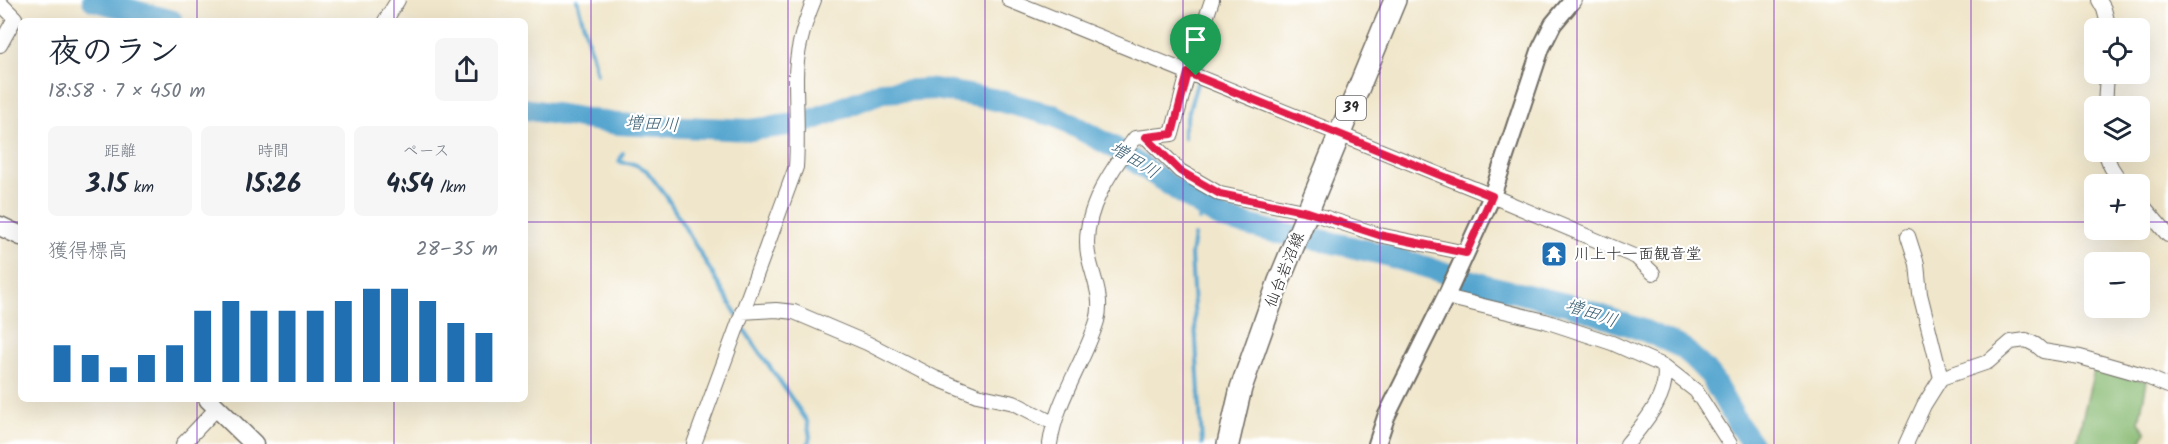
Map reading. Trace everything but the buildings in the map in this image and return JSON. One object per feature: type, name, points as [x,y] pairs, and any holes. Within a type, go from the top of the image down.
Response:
[{"type":"main road","name":"仙台岩沼線","points":[[1228,444],[1241,388],[1291,254],[1395,0]]},
{"type":"main road","points":[[0,226],[18,235]]},
{"type":"main road","points":[[213,404],[254,444]]},
{"type":"street","points":[[387,18],[398,0]]},
{"type":"street","points":[[694,444],[796,168],[798,138],[796,76],[800,45],[813,0]]},
{"type":"street","points":[[1009,0],[1492,196],[1636,257],[1653,273]]},
{"type":"street","points":[[1050,444],[1053,423],[1098,318],[1099,294],[1088,253],[1087,238],[1090,220],[1112,169],[1141,138],[1172,134],[1196,76],[1212,0]]},
{"type":"street","points":[[1377,444],[1386,417],[1447,295],[1492,196],[1541,48],[1553,24],[1573,0]]},
{"type":"street","points":[[2098,0],[2106,18]]},
{"type":"street","points":[[0,3],[15,18],[0,45]]},
{"type":"street","points":[[1141,138],[1180,171],[1220,194],[1307,214],[1465,256]]},
{"type":"street","points":[[2150,214],[2168,235]]},
{"type":"street","points":[[1908,236],[1917,264],[1920,294],[1941,378]]},
{"type":"street","points":[[1447,295],[1545,321],[1612,343],[1664,366],[1696,391],[1730,444]]},
{"type":"street","points":[[740,318],[766,310],[794,312],[867,343],[935,378],[977,395],[1014,403],[1053,423]]},
{"type":"street","points":[[1906,444],[1924,405],[1941,378],[1988,362],[2012,342],[2026,340],[2043,351],[2080,357],[2140,374],[2168,386]]},
{"type":"street","points":[[1628,444],[1659,399],[1664,386],[1664,366]]},
{"type":"street","points":[[183,444],[213,404]]},
{"type":"green space","points":[[2094,371],[2147,381],[2139,422],[2146,432],[2140,444],[2076,444]]},
{"type":"waterway","name":"増田川","points":[[93,0],[161,18]]},
{"type":"waterway","points":[[577,0],[597,74]]},
{"type":"waterway","points":[[1184,138],[1184,128],[1221,0]]},
{"type":"waterway","name":"増田川","points":[[528,109],[617,124],[750,130],[804,123],[882,92],[934,89],[992,99],[1056,116],[1115,148],[1202,207],[1224,219],[1382,254],[1489,286],[1574,306],[1645,331],[1683,348],[1710,375],[1752,444]]},
{"type":"waterway","points":[[623,153],[619,162],[634,164],[646,170],[666,196],[737,315]]},
{"type":"waterway","points":[[1199,220],[1202,207]]},
{"type":"waterway","points":[[1194,236],[1191,255],[1202,444]]},
{"type":"waterway","points":[[741,325],[807,421],[810,437],[808,444]]},
{"type":"place","name":"川上十一面観音堂","points":[[1554,254]]},
{"type":"route","points":[[1188,73],[1196,76],[1492,196],[1466,253],[1379,235],[1308,212],[1220,194],[1180,171],[1146,137],[1172,134],[1188,73]]}]
